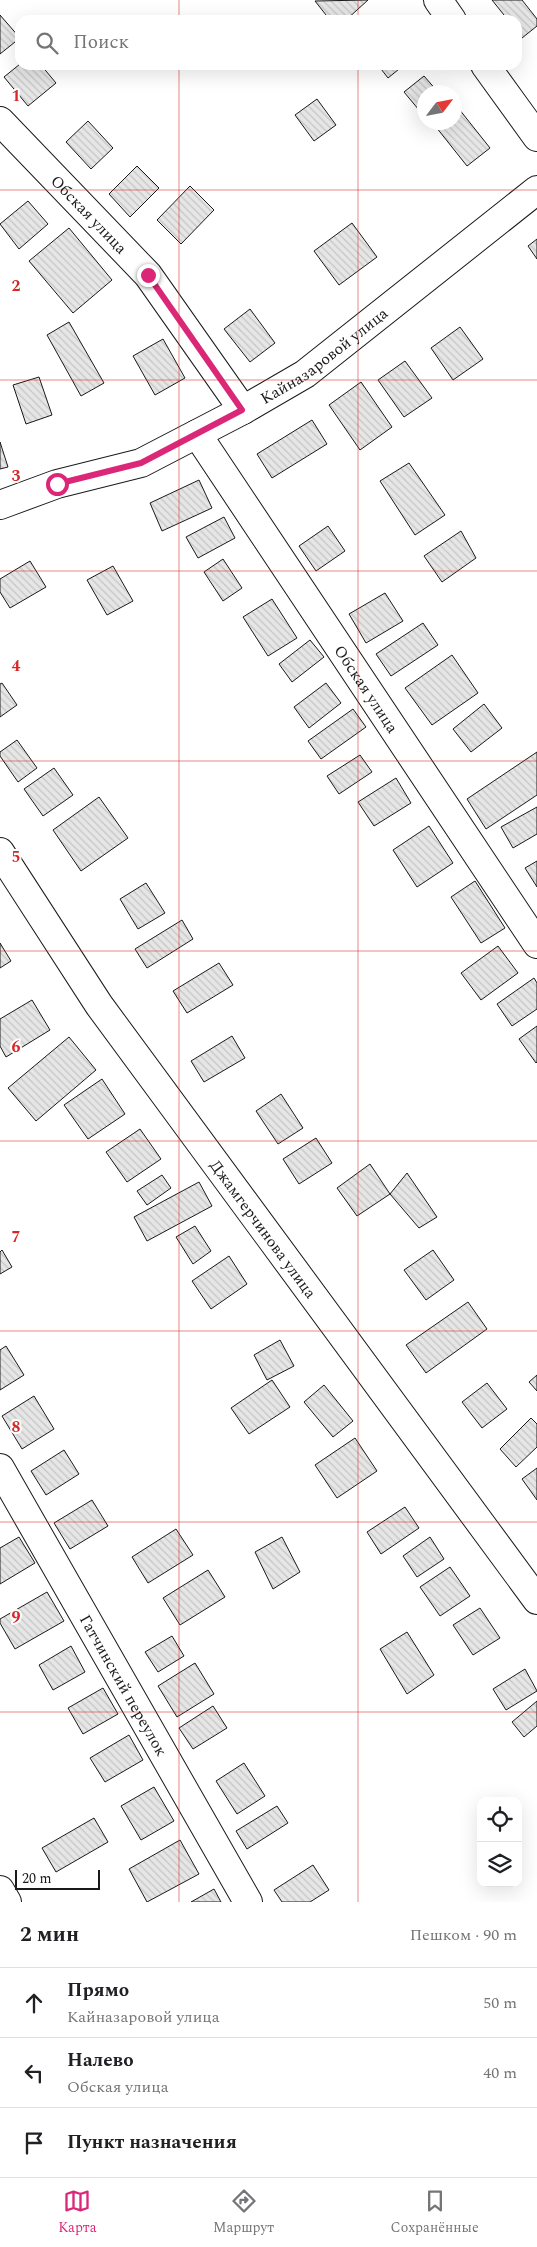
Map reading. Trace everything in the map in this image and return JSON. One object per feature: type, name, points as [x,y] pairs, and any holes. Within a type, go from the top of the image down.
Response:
[{"type":"street","points":[[438,0],[448,15]]},
{"type":"street","points":[[489,70],[537,137]]},
{"type":"street","name":"Обская улица","points":[[0,121],[148,275],[242,410]]},
{"type":"street","name":"Кайназаровой улица","points":[[0,505],[57,484],[141,463],[242,410],[305,374],[537,190]]},
{"type":"street","name":"Обская улица","points":[[197,434],[537,944]]},
{"type":"street","name":"Джамгерчинова улица","points":[[0,852],[99,1005],[537,1600]]},
{"type":"street","name":"Гатчинский переулок","points":[[0,1468],[248,1902]]},
{"type":"street","points":[[0,1890],[7,1902]]},
{"type":"building","points":[[368,0],[352,15],[326,15],[315,1]]},
{"type":"building","points":[[492,0],[522,0],[537,19],[537,26],[522,38],[522,15],[504,15]]},
{"type":"building","points":[[0,15],[15,32],[15,42],[0,54]]},
{"type":"building","points":[[15,68],[15,70],[45,70],[56,83],[28,106],[4,77]]},
{"type":"building","points":[[382,70],[398,70],[388,78]]},
{"type":"building","points":[[424,76],[432,85],[417,85],[417,108],[404,92]]},
{"type":"building","points":[[317,99],[336,125],[314,141],[295,115]]},
{"type":"building","points":[[462,113],[490,148],[467,166],[438,130],[462,130]]},
{"type":"building","points":[[88,121],[113,148],[91,169],[66,142]]},
{"type":"building","points":[[137,166],[159,188],[130,217],[109,194]]},
{"type":"building","points":[[190,186],[214,210],[181,244],[157,220]]},
{"type":"building","points":[[28,201],[48,224],[19,249],[0,224]]},
{"type":"building","points":[[352,223],[377,257],[339,285],[314,251]]},
{"type":"building","points":[[69,228],[112,280],[73,313],[29,261]]},
{"type":"building","points":[[537,239],[537,259],[528,246]]},
{"type":"building","points":[[250,309],[275,343],[250,362],[224,329]]},
{"type":"building","points":[[69,322],[104,383],[81,396],[47,335]]},
{"type":"building","points":[[460,327],[483,359],[453,380],[431,348]]},
{"type":"building","points":[[163,339],[185,378],[155,395],[133,356]]},
{"type":"building","points":[[405,361],[432,398],[404,417],[378,380]]},
{"type":"building","points":[[39,377],[52,415],[26,424],[13,385]]},
{"type":"building","points":[[361,382],[392,427],[360,450],[329,405]]},
{"type":"building","points":[[312,420],[327,444],[272,478],[257,454]]},
{"type":"building","points":[[0,442],[8,467],[0,469]]},
{"type":"building","points":[[409,463],[445,515],[415,535],[380,481]]},
{"type":"building","points":[[199,480],[212,508],[162,531],[150,503]]},
{"type":"building","points":[[224,517],[235,538],[198,558],[186,537]]},
{"type":"building","points":[[328,526],[345,551],[316,571],[299,546]]},
{"type":"building","points":[[461,531],[476,558],[442,582],[424,556]]},
{"type":"building","points":[[223,559],[242,588],[223,601],[204,572]]},
{"type":"building","points":[[30,561],[46,587],[10,608],[0,592],[0,579]]},
{"type":"building","points":[[113,566],[133,601],[107,615],[87,580]]},
{"type":"building","points":[[385,593],[403,621],[366,643],[349,614]]},
{"type":"building","points":[[272,599],[297,638],[268,656],[243,617]]},
{"type":"building","points":[[423,623],[438,645],[391,676],[376,654]]},
{"type":"building","points":[[310,640],[324,657],[292,682],[279,664]]},
{"type":"building","points":[[452,655],[478,693],[432,725],[405,688]]},
{"type":"building","points":[[2,683],[17,705],[0,717],[0,684]]},
{"type":"building","points":[[326,683],[341,703],[309,728],[294,707]]},
{"type":"building","points":[[484,704],[502,728],[471,752],[453,729]]},
{"type":"building","points":[[353,709],[366,727],[321,759],[308,741]]},
{"type":"building","points":[[17,740],[37,768],[18,782],[0,756],[0,752]]},
{"type":"building","points":[[537,752],[537,795],[486,829],[467,799]]},
{"type":"building","points":[[360,755],[372,772],[339,794],[327,776]]},
{"type":"building","points":[[54,768],[73,795],[43,816],[24,789]]},
{"type":"building","points":[[396,778],[411,803],[374,826],[358,802]]},
{"type":"building","points":[[99,797],[128,838],[81,871],[53,830]]},
{"type":"building","points":[[537,807],[537,834],[513,848],[501,827]]},
{"type":"building","points":[[429,826],[453,863],[417,887],[393,850]]},
{"type":"building","points":[[537,861],[537,887],[525,868]]},
{"type":"building","points":[[475,881],[505,928],[481,943],[451,897]]},
{"type":"building","points":[[146,883],[165,913],[138,929],[120,899]]},
{"type":"building","points":[[182,920],[193,939],[147,968],[135,949]]},
{"type":"building","points":[[0,943],[11,961],[0,968]]},
{"type":"building","points":[[498,946],[518,973],[481,1000],[461,973]]},
{"type":"building","points":[[219,963],[233,985],[187,1013],[173,991]]},
{"type":"building","points":[[534,978],[537,983],[537,1009],[512,1026],[497,1004]]},
{"type":"building","points":[[32,1000],[50,1030],[6,1057],[0,1046],[0,1019]]},
{"type":"building","points":[[537,1026],[537,1062],[536,1063],[519,1039]]},
{"type":"building","points":[[232,1036],[245,1058],[204,1082],[191,1061]]},
{"type":"building","points":[[69,1037],[96,1070],[36,1121],[8,1088]]},
{"type":"building","points":[[102,1079],[125,1114],[88,1139],[64,1105]]},
{"type":"building","points":[[281,1094],[303,1128],[278,1144],[256,1111]]},
{"type":"building","points":[[140,1129],[161,1159],[127,1182],[106,1152]]},
{"type":"building","points":[[316,1138],[332,1163],[299,1184],[283,1159]]},
{"type":"building","points":[[370,1164],[390,1194],[357,1216],[337,1188]]},
{"type":"building","points":[[407,1173],[437,1217],[419,1228],[390,1194]]},
{"type":"building","points":[[162,1175],[171,1188],[147,1205],[137,1191]]},
{"type":"building","points":[[199,1182],[212,1206],[147,1241],[134,1217]]},
{"type":"building","points":[[195,1226],[211,1251],[193,1264],[176,1237]]},
{"type":"building","points":[[2,1250],[12,1267],[0,1274],[0,1252]]},
{"type":"building","points":[[433,1250],[454,1280],[426,1300],[404,1270]]},
{"type":"building","points":[[229,1256],[247,1284],[211,1309],[192,1281]]},
{"type":"building","points":[[468,1302],[487,1329],[426,1373],[406,1345]]},
{"type":"building","points":[[280,1340],[294,1366],[267,1380],[254,1355]]},
{"type":"building","points":[[6,1346],[24,1375],[0,1390],[0,1350]]},
{"type":"building","points":[[537,1375],[537,1391],[529,1382]]},
{"type":"building","points":[[272,1380],[290,1407],[249,1434],[231,1408]]},
{"type":"building","points":[[487,1383],[507,1409],[482,1428],[462,1402]]},
{"type":"building","points":[[324,1385],[353,1421],[333,1437],[304,1402]]},
{"type":"building","points":[[34,1396],[54,1429],[22,1449],[2,1416]]},
{"type":"building","points":[[531,1418],[537,1424],[537,1447],[516,1467],[500,1449]]},
{"type":"building","points":[[355,1438],[377,1471],[337,1498],[315,1465]]},
{"type":"building","points":[[64,1450],[79,1474],[46,1495],[31,1471]]},
{"type":"building","points":[[537,1468],[537,1500],[522,1479]]},
{"type":"building","points":[[92,1500],[108,1526],[70,1549],[54,1523]]},
{"type":"building","points":[[405,1507],[419,1528],[381,1554],[367,1532]]},
{"type":"building","points":[[176,1529],[193,1555],[148,1583],[132,1557]]},
{"type":"building","points":[[19,1537],[35,1563],[0,1584],[0,1548]]},
{"type":"building","points":[[282,1537],[300,1572],[273,1589],[255,1552]]},
{"type":"building","points":[[430,1537],[444,1559],[417,1577],[403,1556]]},
{"type":"building","points":[[450,1567],[470,1596],[440,1616],[420,1587]]},
{"type":"building","points":[[208,1570],[225,1597],[180,1625],[163,1598]]},
{"type":"building","points":[[47,1592],[64,1621],[15,1649],[0,1623],[0,1619]]},
{"type":"building","points":[[480,1608],[500,1638],[473,1655],[453,1625]]},
{"type":"building","points":[[407,1632],[434,1675],[407,1694],[380,1649]]},
{"type":"building","points":[[172,1636],[184,1656],[158,1672],[145,1652]]},
{"type":"building","points":[[71,1646],[85,1672],[53,1690],[39,1665]]},
{"type":"building","points":[[195,1663],[214,1694],[177,1717],[158,1686]]},
{"type":"building","points":[[525,1669],[537,1691],[506,1710],[493,1689]]},
{"type":"building","points":[[103,1688],[118,1714],[83,1734],[68,1708]]},
{"type":"building","points":[[537,1701],[537,1726],[524,1737],[512,1722]]},
{"type":"building","points":[[213,1706],[227,1728],[193,1749],[179,1728]]},
{"type":"building","points":[[129,1735],[143,1760],[105,1782],[90,1758]]},
{"type":"building","points":[[244,1763],[265,1796],[237,1814],[216,1781]]},
{"type":"building","points":[[154,1787],[174,1821],[141,1840],[121,1806]]},
{"type":"building","points":[[277,1806],[288,1823],[247,1849],[236,1831]]},
{"type":"building","points":[[94,1818],[108,1842],[56,1872],[42,1848]]},
{"type":"building","points":[[180,1840],[199,1874],[147,1902],[129,1869]]},
{"type":"building","points":[[313,1865],[329,1890],[310,1902],[282,1902],[274,1890]]},
{"type":"building","points":[[214,1889],[221,1902],[191,1902]]},
{"type":"route","points":[[57,484],[141,463],[242,410],[148,275]]}]
